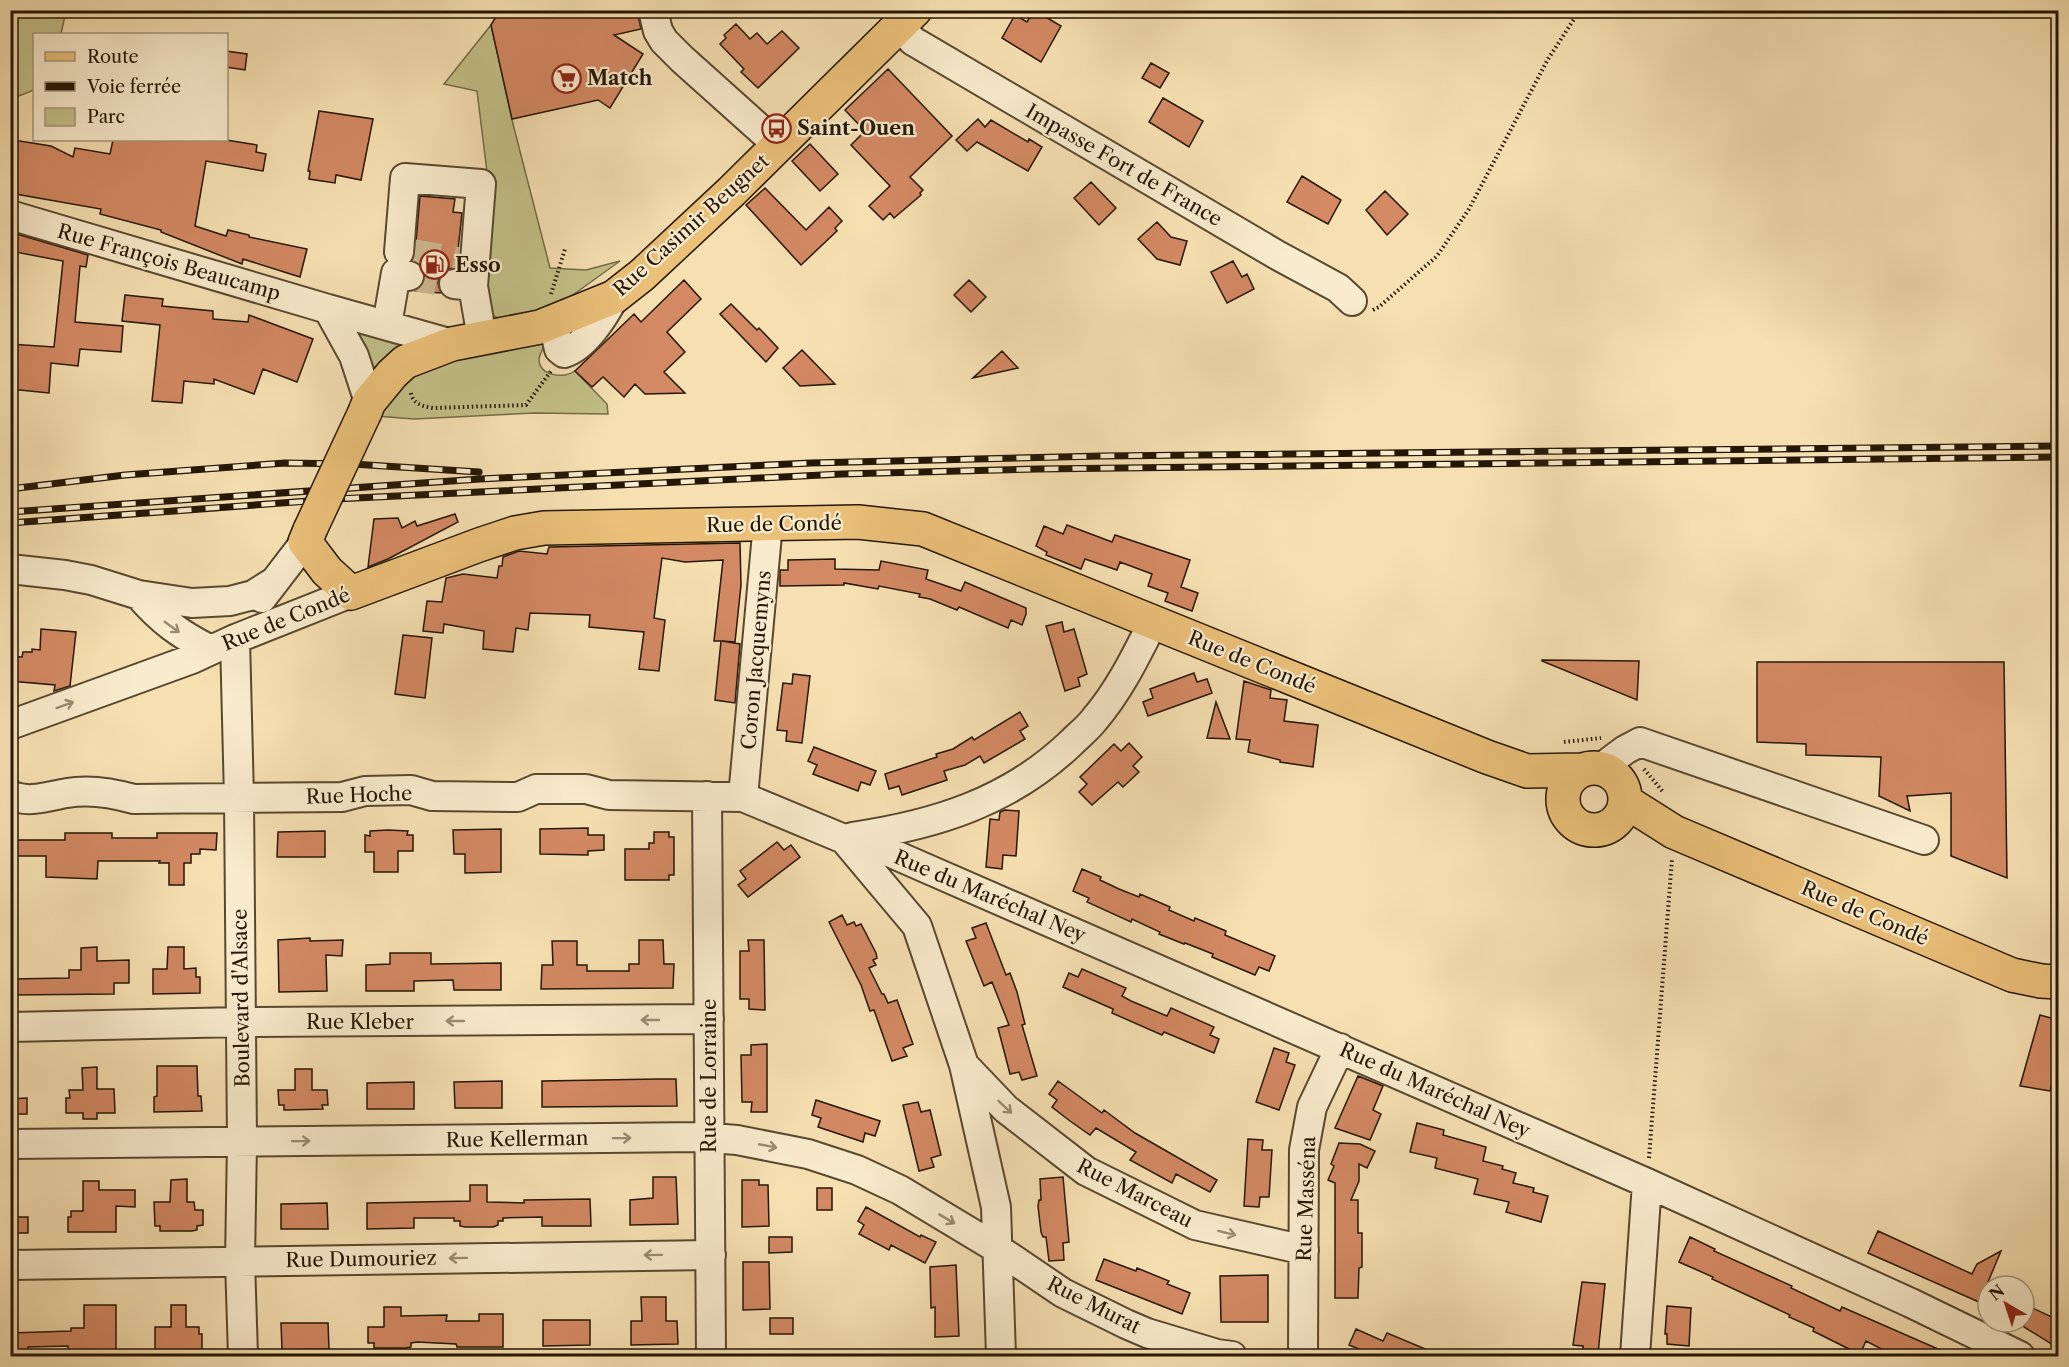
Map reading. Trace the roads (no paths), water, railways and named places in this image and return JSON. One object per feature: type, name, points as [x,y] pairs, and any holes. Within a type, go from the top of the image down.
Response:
[{"type":"main road","name":"Rue Casimir Beugnet","points":[[367,407],[392,374],[405,362],[467,341],[546,325],[614,297],[642,275],[779,146],[907,18]]},
{"type":"main road","points":[[351,593],[327,571],[308,536],[367,407]]},
{"type":"main road","name":"Rue de Condé","points":[[351,593],[479,545],[525,531],[544,528],[858,522],[923,529],[1381,715],[1527,771],[1562,803]]},
{"type":"main road","points":[[1591,769],[1611,773],[1619,780],[1624,790],[1621,811],[1607,827],[1598,830],[1578,827],[1570,821],[1562,803],[1562,793],[1566,783],[1591,769]]},
{"type":"main road","name":"Rue de Condé","points":[[1527,771],[1591,769]]},
{"type":"main road","name":"Rue de Condé","points":[[1621,811],[2012,975],[2058,983]]},
{"type":"street","points":[[653,10],[658,31],[670,47],[779,146]]},
{"type":"street","name":"Impasse Fort de France","points":[[907,18],[914,41],[1277,255],[1338,288],[1352,301]]},
{"type":"street","points":[[387,325],[404,263],[405,178],[482,184],[465,273],[467,341]]},
{"type":"street","name":"Rue François Beaucamp","points":[[10,215],[328,309],[387,325],[467,341]]},
{"type":"street","points":[[546,325],[559,349],[564,353],[572,351],[604,317],[614,297]]},
{"type":"street","points":[[328,309],[354,356],[367,407]]},
{"type":"street","name":"Coron Jacquemyns","points":[[743,797],[768,523]]},
{"type":"street","points":[[223,645],[308,536]]},
{"type":"street","points":[[10,569],[65,575],[91,580],[139,595],[192,603],[230,601],[253,595],[272,583]]},
{"type":"street","name":"Rue de Condé","points":[[10,725],[192,659],[351,593]]},
{"type":"street","points":[[139,595],[169,626],[223,645]]},
{"type":"street","points":[[192,603],[223,645]]},
{"type":"street","points":[[844,839],[890,832],[927,822],[993,799],[1025,780],[1054,758],[1094,721],[1130,668],[1153,622]]},
{"type":"street","name":"Boulevard d'Alsace","points":[[223,645],[239,798],[242,1142],[240,1261],[243,1356]]},
{"type":"street","points":[[1591,769],[1640,742],[1924,840]]},
{"type":"street","name":"Rue Hoche","points":[[10,795],[44,799],[68,793],[113,793],[134,799],[342,797],[365,791],[411,790],[432,796],[518,796],[536,789],[586,789],[609,795],[743,797]]},
{"type":"street","name":"Rue de Lorraine","points":[[707,796],[711,1356]]},
{"type":"street","name":"Rue du Maréchal Ney","points":[[743,797],[844,839],[889,852],[1340,1048],[1647,1183],[1911,1303],[2020,1356]]},
{"type":"street","points":[[844,839],[917,926],[964,1065],[996,1207],[1001,1356]]},
{"type":"street","name":"Rue Kleber","points":[[10,1027],[241,1022],[709,1019]]},
{"type":"street","name":"Rue Masséna","points":[[1303,1356],[1304,1150],[1312,1107],[1340,1048]]},
{"type":"street","name":"Rue Marceau","points":[[964,1065],[1006,1108],[1086,1171],[1195,1225],[1304,1250]]},
{"type":"street","name":"Rue Kellerman","points":[[10,1144],[710,1137],[808,1154],[856,1170],[900,1191],[998,1249]]},
{"type":"street","points":[[1635,1356],[1647,1183]]},
{"type":"street","name":"Rue Murat","points":[[998,1249],[1063,1293],[1126,1324],[1147,1333],[1217,1354],[1232,1356]]},
{"type":"street","name":"Rue Dumouriez","points":[[10,1265],[711,1255]]},
{"type":"tunnel","points":[[412,253],[457,261]]},
{"type":"tunnel","points":[[409,276],[454,284]]},
{"type":"railway","points":[[10,512],[480,479],[811,463],[1102,456],[2058,446]]},
{"type":"railway","points":[[10,523],[336,499],[842,474],[1038,469],[2058,457]]},
{"type":"railway","points":[[10,489],[125,475],[285,463],[352,464],[479,472]]},
{"type":"place","name":"Match","points":[[566,78]]},
{"type":"place","name":"Saint-Ouen","points":[[776,128]]},
{"type":"place","name":"Esso","points":[[434,265]]}]
